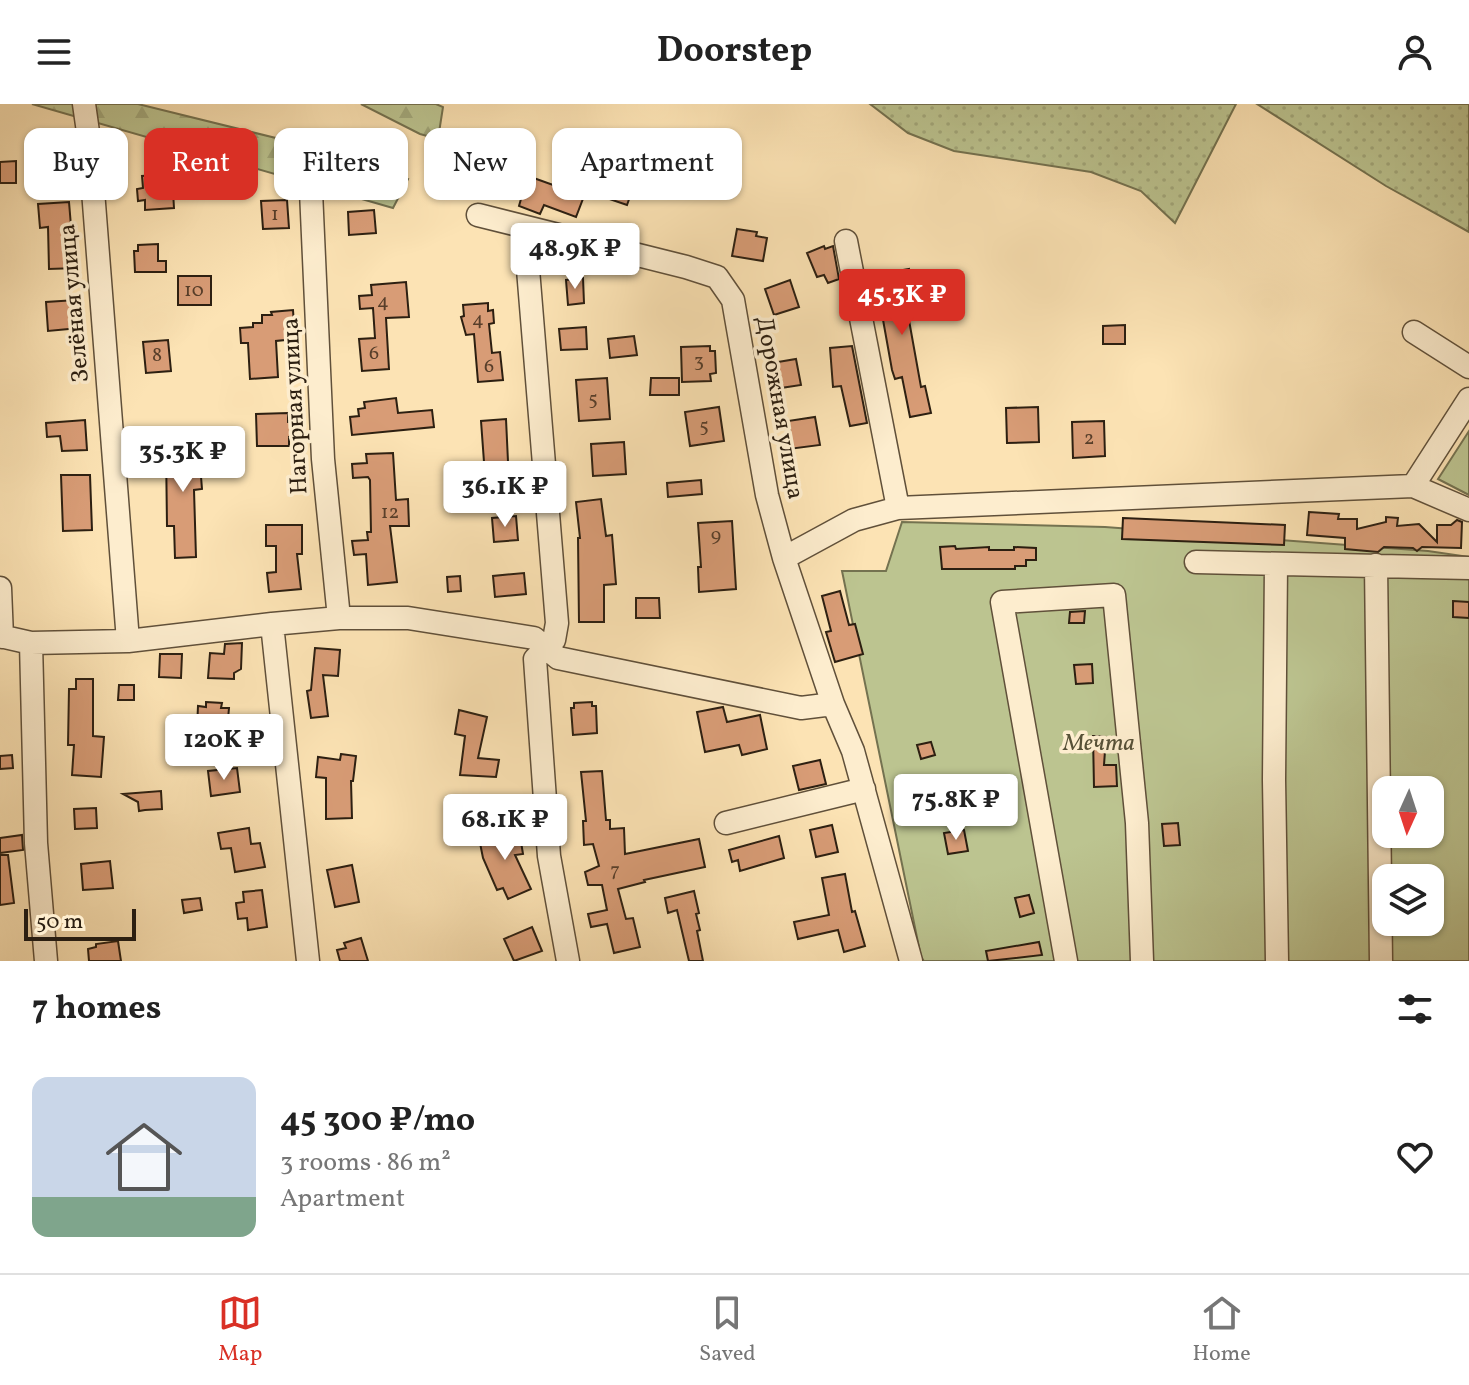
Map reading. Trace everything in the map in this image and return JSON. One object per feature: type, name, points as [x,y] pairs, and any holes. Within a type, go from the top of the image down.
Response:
[{"type":"street","name":"Зелёная улица","points":[[84,104],[128,641]]},
{"type":"street","name":"Нагорная улица","points":[[311,200],[323,459],[339,618]]},
{"type":"street","name":"Дорожная улица","points":[[478,215],[717,277],[733,300],[767,495],[784,558],[833,704],[853,751],[911,961]]},
{"type":"street","points":[[846,241],[898,508]]},
{"type":"street","points":[[527,257],[557,623],[554,640],[535,659],[549,856],[568,961]]},
{"type":"street","points":[[1414,332],[1469,367]]},
{"type":"street","points":[[1413,486],[1469,399]]},
{"type":"street","points":[[784,558],[854,520],[898,508],[1413,486],[1469,510]]},
{"type":"street","points":[[1196,562],[1469,568]]},
{"type":"street","points":[[1276,565],[1274,780],[1277,961]]},
{"type":"street","points":[[1376,565],[1381,961]]},
{"type":"street","points":[[0,588],[1,637],[31,643],[128,641],[339,618],[408,618],[534,638],[558,658],[801,708],[833,704]]},
{"type":"street","points":[[1066,961],[1002,602],[1114,595],[1137,823],[1142,961]]},
{"type":"street","points":[[272,624],[308,961]]},
{"type":"street","points":[[31,643],[36,843],[46,961]]},
{"type":"street","points":[[726,823],[864,789]]},
{"type":"green space","points":[[32,104],[138,104],[235,128],[144,128],[144,136],[128,132],[128,128],[115,128]]},
{"type":"green space","points":[[361,104],[436,104],[443,107],[440,128],[424,128],[424,135]]},
{"type":"green space","points":[[870,104],[1236,104],[1175,223],[1141,191],[1091,172],[954,151],[908,133]]},
{"type":"green space","points":[[1257,104],[1469,104],[1469,232],[1386,186]]},
{"type":"green space","points":[[258,134],[274,138],[274,174],[258,169]]},
{"type":"green space","points":[[365,200],[397,200],[393,208]]},
{"type":"green space","points":[[1469,431],[1469,495],[1438,479]]},
{"type":"green space","name":"Мечта","points":[[902,522],[1105,527],[1428,551],[1469,557],[1469,961],[924,961],[842,571],[886,571]]},
{"type":"building","points":[[16,161],[16,183],[0,183],[0,162]]},
{"type":"building","points":[[142,176],[145,200],[138,201],[137,189],[143,188]]},
{"type":"building","points":[[536,179],[552,185],[552,200],[582,200],[576,217],[544,205],[540,214],[519,206],[521,200],[536,200]]},
{"type":"building","points":[[145,200],[174,200],[174,208],[145,210]]},
{"type":"building","points":[[287,200],[289,228],[263,229],[261,201]]},
{"type":"building","points":[[612,200],[629,200],[627,205]]},
{"type":"building","points":[[69,202],[72,238],[76,238],[77,268],[49,269],[48,227],[40,228],[38,204]]},
{"type":"building","points":[[374,210],[376,233],[349,235],[348,212]]},
{"type":"building","points":[[737,229],[757,232],[756,236],[767,238],[763,261],[732,256]]},
{"type":"building","points":[[158,244],[158,261],[166,261],[166,272],[135,272],[134,251],[138,251],[138,245]]},
{"type":"building","points":[[824,246],[825,249],[833,246],[839,279],[828,283],[824,275],[817,277],[807,253]]},
{"type":"building","points":[[909,269],[914,296],[905,298],[921,387],[925,386],[931,413],[910,417],[902,377],[895,379],[892,370],[875,275]]},
{"type":"building","points":[[178,276],[211,276],[211,305],[178,305]]},
{"type":"building","points":[[583,278],[584,303],[568,305],[566,280]]},
{"type":"building","points":[[790,280],[799,307],[774,315],[765,289]]},
{"type":"building","points":[[406,282],[409,317],[386,318],[389,369],[362,371],[359,339],[375,338],[373,308],[360,309],[359,296],[372,295],[371,285]]},
{"type":"building","points":[[76,300],[79,328],[48,331],[46,302]]},
{"type":"building","points":[[488,303],[488,311],[493,310],[494,323],[489,324],[492,353],[500,352],[503,380],[478,382],[474,334],[466,335],[461,317],[464,316],[463,305]]},
{"type":"building","points":[[293,310],[295,339],[276,341],[278,377],[250,379],[248,343],[241,343],[240,328],[262,323],[262,315]]},
{"type":"building","points":[[1125,325],[1125,344],[1103,344],[1103,326]]},
{"type":"building","points":[[586,327],[587,349],[561,350],[559,329]]},
{"type":"building","points":[[634,336],[637,355],[610,358],[608,339]]},
{"type":"building","points":[[168,340],[171,371],[146,373],[143,342]]},
{"type":"building","points":[[710,346],[710,351],[715,351],[716,373],[710,374],[711,381],[682,382],[681,347]]},
{"type":"building","points":[[852,346],[867,423],[850,426],[841,386],[833,387],[830,348]]},
{"type":"building","points":[[796,359],[801,385],[774,389],[773,383],[769,383],[766,364]]},
{"type":"building","points":[[607,378],[610,419],[579,421],[576,380]]},
{"type":"building","points":[[651,378],[679,378],[679,395],[650,395]]},
{"type":"building","points":[[396,398],[398,413],[432,410],[434,427],[352,435],[350,417],[359,416],[358,409],[365,408],[364,402]]},
{"type":"building","points":[[719,407],[724,441],[690,446],[685,412]]},
{"type":"building","points":[[1038,407],[1039,442],[1007,443],[1006,408]]},
{"type":"building","points":[[288,413],[288,422],[298,421],[298,437],[289,437],[289,446],[257,446],[256,414]]},
{"type":"building","points":[[815,417],[820,445],[789,449],[788,421]]},
{"type":"building","points":[[506,419],[509,483],[482,486],[481,421]]},
{"type":"building","points":[[85,420],[87,450],[62,451],[60,436],[47,437],[46,423]]},
{"type":"building","points":[[1104,421],[1105,456],[1073,458],[1072,422]]},
{"type":"building","points":[[198,439],[202,489],[194,490],[196,557],[175,558],[174,526],[167,526],[166,448],[170,448],[170,441]]},
{"type":"building","points":[[624,442],[626,474],[593,476],[591,444]]},
{"type":"building","points":[[393,453],[396,500],[408,499],[409,526],[390,526],[397,582],[368,585],[366,554],[354,555],[352,541],[368,540],[367,532],[371,532],[370,480],[368,477],[353,478],[352,464],[367,463],[366,454]]},
{"type":"building","points":[[61,475],[90,475],[92,530],[63,531]]},
{"type":"building","points":[[701,480],[702,494],[668,497],[667,483]]},
{"type":"building","points":[[601,499],[606,536],[612,535],[616,584],[604,585],[604,622],[579,622],[580,538],[576,502]]},
{"type":"building","points":[[1309,512],[1339,514],[1338,519],[1357,519],[1357,529],[1386,522],[1386,517],[1398,518],[1397,526],[1419,524],[1437,542],[1437,525],[1451,525],[1457,520],[1462,522],[1461,548],[1422,547],[1417,551],[1413,548],[1384,547],[1378,552],[1345,549],[1345,538],[1307,535]]},
{"type":"building","points":[[516,516],[518,540],[494,542],[492,518]]},
{"type":"building","points":[[1123,518],[1285,525],[1284,545],[1122,539]]},
{"type":"building","points":[[732,521],[736,589],[699,592],[698,523]]},
{"type":"building","points":[[266,525],[302,525],[302,554],[297,554],[301,589],[269,592],[267,573],[276,572],[276,546],[266,546]]},
{"type":"building","points":[[955,546],[956,549],[989,547],[989,550],[1036,548],[1036,560],[1026,560],[1026,566],[1015,566],[1015,569],[942,569],[940,547]]},
{"type":"building","points":[[524,573],[526,594],[495,597],[493,576]]},
{"type":"building","points":[[460,576],[461,591],[448,592],[447,577]]},
{"type":"building","points":[[840,591],[849,625],[855,624],[863,654],[835,662],[826,632],[831,631],[822,596]]},
{"type":"building","points":[[636,598],[659,598],[660,618],[636,618]]},
{"type":"building","points":[[1453,601],[1469,602],[1469,618],[1453,617]]},
{"type":"building","points":[[1085,611],[1084,623],[1069,623],[1070,612]]},
{"type":"building","points":[[242,643],[241,669],[234,673],[234,679],[208,678],[210,653],[224,654],[225,644]]},
{"type":"building","points":[[315,648],[340,650],[338,676],[323,675],[328,716],[311,718],[307,691],[311,690]]},
{"type":"building","points":[[160,654],[182,654],[181,678],[159,677]]},
{"type":"building","points":[[1092,664],[1093,683],[1076,684],[1074,665]]},
{"type":"building","points":[[76,679],[93,679],[93,736],[104,737],[101,777],[72,775],[74,745],[68,745],[69,689],[76,689]]},
{"type":"building","points":[[119,685],[134,685],[134,700],[118,700]]},
{"type":"building","points":[[206,702],[222,703],[221,708],[229,708],[227,730],[197,729],[198,706],[206,707]]},
{"type":"building","points":[[592,702],[592,706],[596,706],[597,733],[573,735],[571,708],[574,708],[574,703]]},
{"type":"building","points":[[723,707],[727,722],[760,715],[767,749],[742,755],[739,745],[705,752],[697,712]]},
{"type":"building","points":[[459,710],[487,717],[478,758],[499,760],[496,777],[460,775],[465,736],[455,734]]},
{"type":"building","points":[[1093,736],[1106,737],[1104,765],[1116,765],[1117,786],[1094,787]]},
{"type":"building","points":[[931,742],[935,755],[921,759],[917,745]]},
{"type":"building","points":[[341,754],[356,756],[351,781],[352,818],[326,819],[326,778],[316,777],[318,757],[340,760]]},
{"type":"building","points":[[12,755],[13,768],[0,769],[0,756]]},
{"type":"building","points":[[820,760],[826,784],[799,790],[793,766]]},
{"type":"building","points":[[237,768],[240,792],[211,796],[208,771]]},
{"type":"building","points":[[602,771],[606,820],[610,820],[610,829],[624,828],[625,854],[699,839],[705,867],[618,889],[626,919],[633,918],[640,947],[614,953],[607,924],[591,927],[588,914],[607,910],[602,885],[588,885],[585,872],[599,866],[593,844],[584,845],[583,821],[586,821],[581,772]]},
{"type":"building","points":[[952,780],[954,794],[940,797],[937,784]]},
{"type":"building","points":[[161,791],[162,809],[139,811],[138,802],[123,794]]},
{"type":"building","points":[[96,808],[97,828],[75,829],[74,809]]},
{"type":"building","points":[[1178,823],[1180,845],[1164,846],[1162,824]]},
{"type":"building","points":[[832,825],[838,852],[816,857],[810,830]]},
{"type":"building","points":[[249,828],[251,844],[260,843],[265,867],[235,872],[231,848],[221,849],[218,833]]},
{"type":"building","points":[[519,830],[523,854],[515,855],[531,889],[508,899],[503,888],[497,890],[483,858],[479,838]]},
{"type":"building","points":[[964,830],[968,851],[948,854],[944,833]]},
{"type":"building","points":[[22,835],[23,850],[0,853],[0,838]]},
{"type":"building","points":[[779,836],[784,858],[740,871],[738,860],[732,862],[729,850]]},
{"type":"building","points":[[0,855],[8,855],[14,903],[0,905]]},
{"type":"building","points":[[110,861],[113,888],[83,890],[81,864]]},
{"type":"building","points":[[352,865],[359,902],[335,907],[327,870]]},
{"type":"building","points":[[845,874],[852,912],[855,911],[865,946],[844,952],[838,930],[798,939],[794,922],[829,915],[822,878]]},
{"type":"building","points":[[262,890],[267,927],[248,930],[247,918],[238,919],[236,903],[244,902],[243,892]]},
{"type":"building","points":[[694,891],[703,961],[689,961],[677,910],[668,913],[665,898]]},
{"type":"building","points":[[1029,895],[1034,913],[1020,917],[1015,898]]},
{"type":"building","points":[[200,898],[202,910],[184,913],[182,900]]},
{"type":"building","points":[[532,927],[542,951],[514,961],[504,939]]},
{"type":"building","points":[[361,938],[368,961],[340,961],[337,950],[346,948],[344,943]]},
{"type":"building","points":[[118,941],[121,961],[89,961],[88,949],[96,947],[96,944]]},
{"type":"building","points":[[1039,942],[1042,955],[988,961],[986,951]]}]
